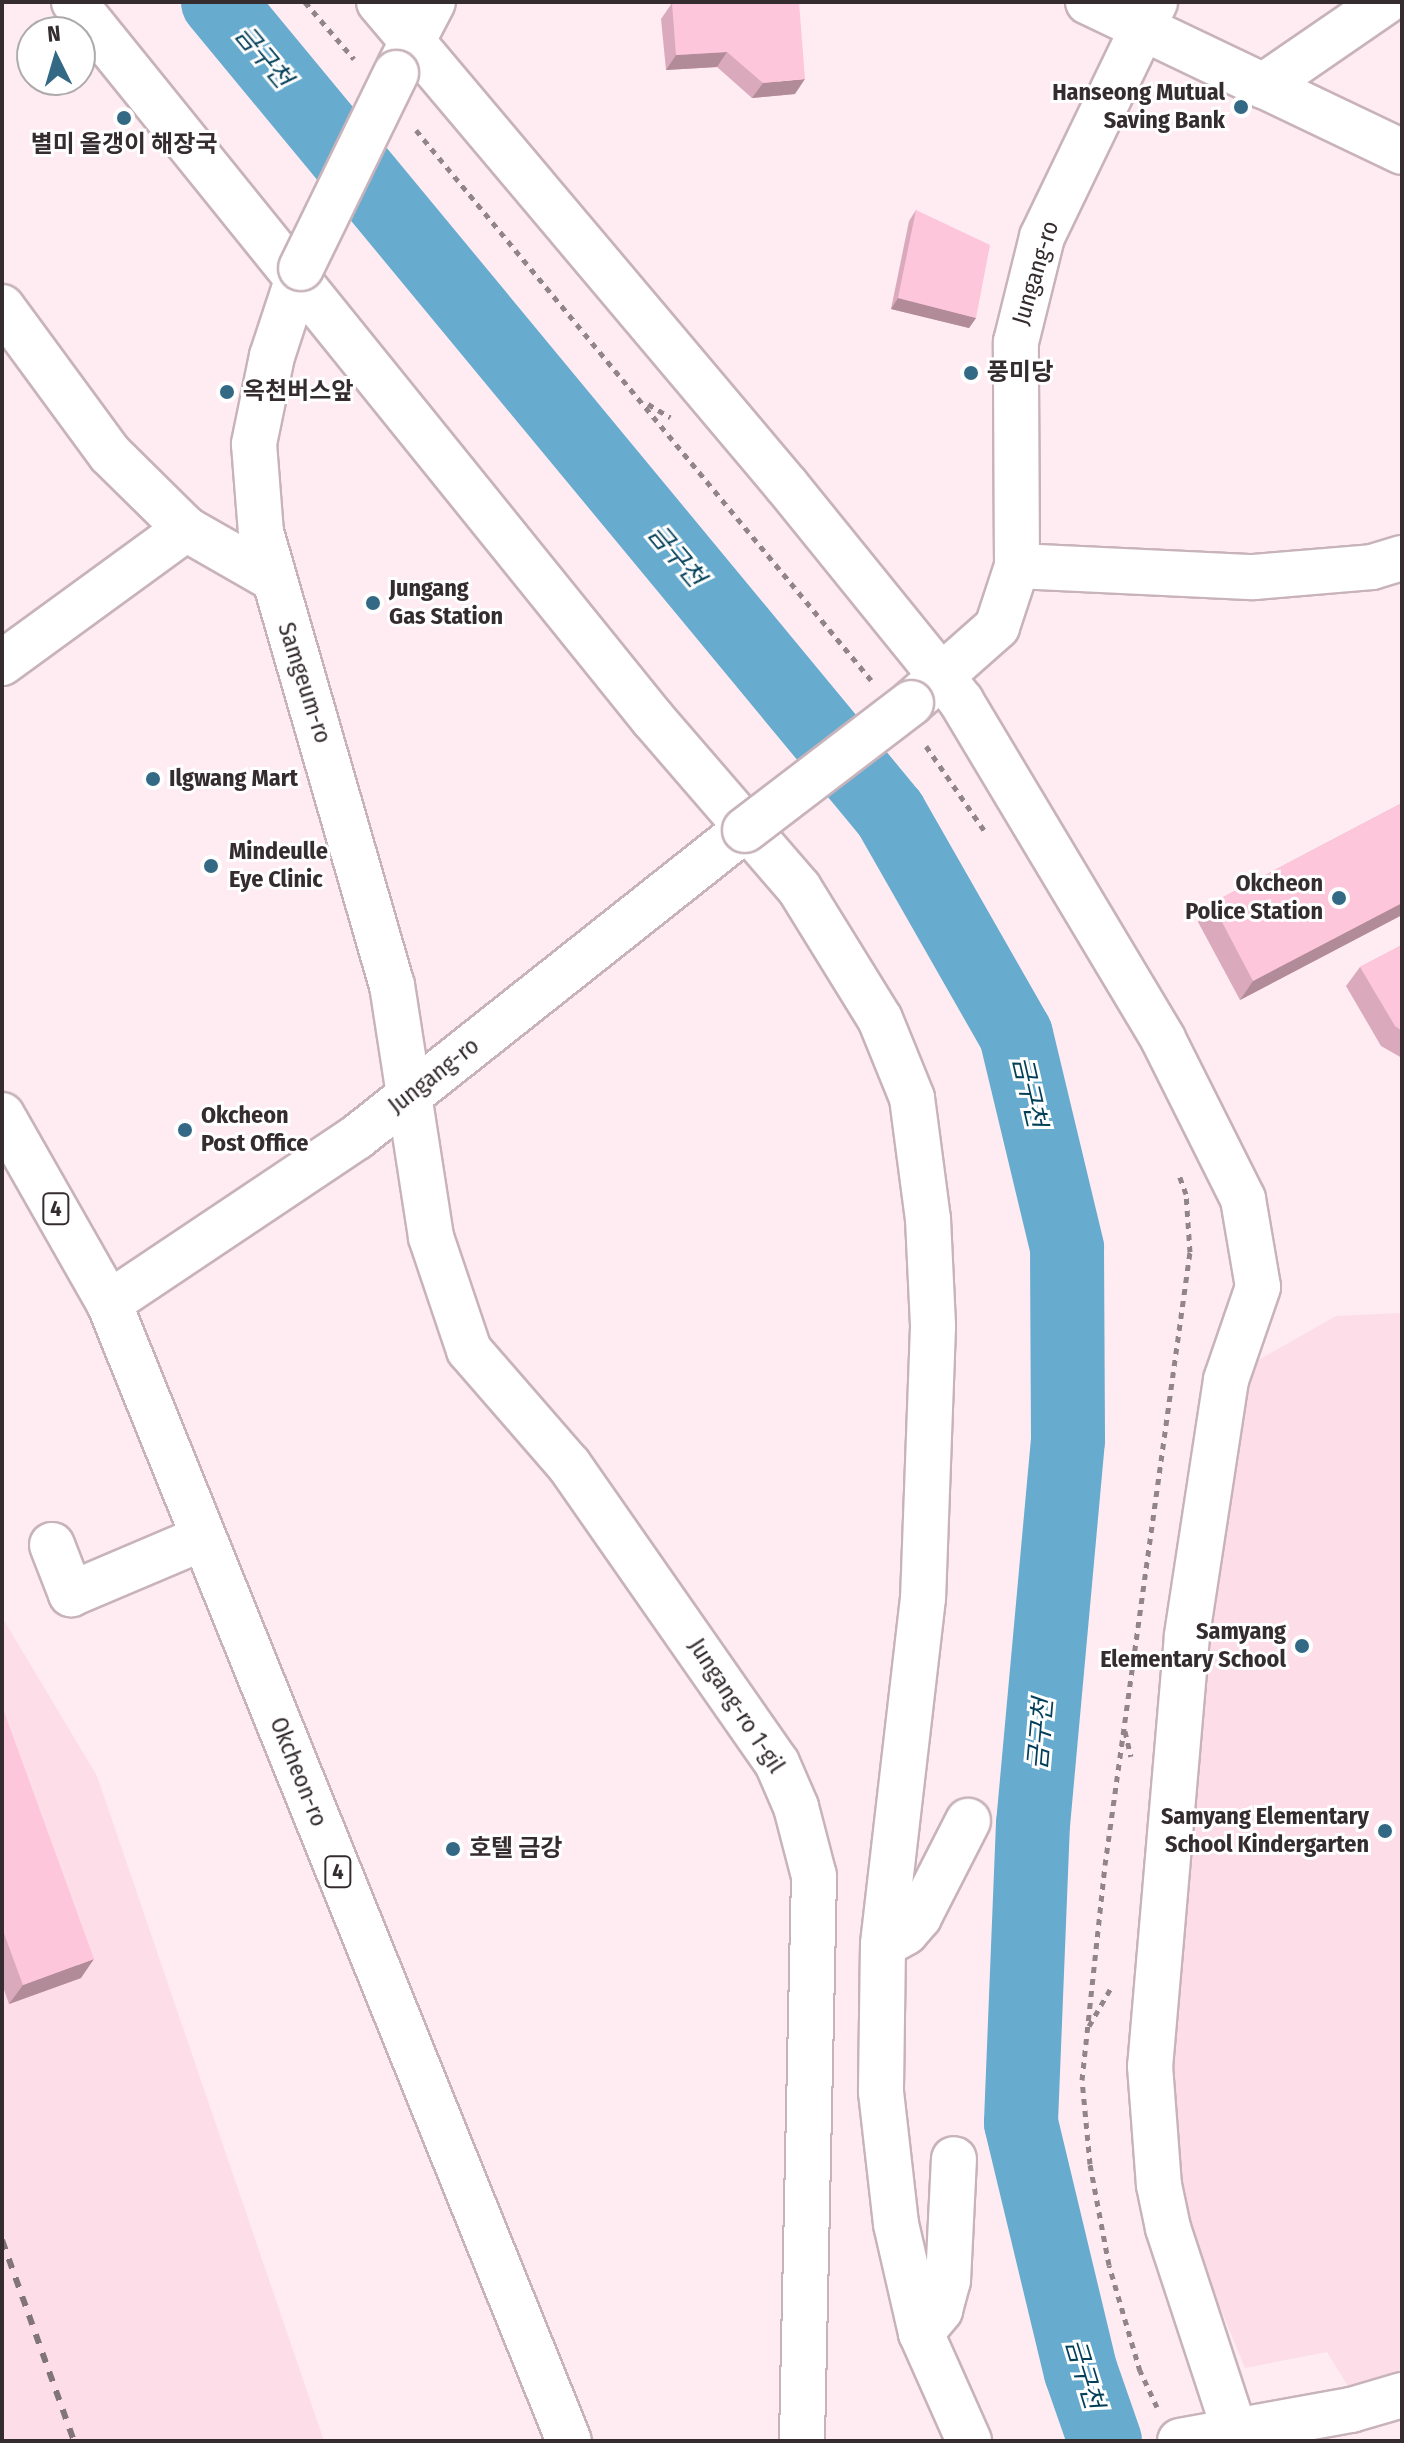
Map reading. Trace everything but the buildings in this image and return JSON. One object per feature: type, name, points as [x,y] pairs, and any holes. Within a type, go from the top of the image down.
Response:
[{"type":"street","points":[[74,2],[299,274],[745,830],[799,888],[880,1019],[912,1098],[928,1219],[933,1327],[923,1598],[883,1945],[881,2092],[896,2224],[921,2333],[969,2441]]},
{"type":"street","points":[[379,2],[404,58],[787,486],[926,692],[961,701],[1163,1039],[1243,1199],[1254,1247],[1258,1287],[1226,1380],[1187,1636],[1150,2066],[1159,2185],[1214,2439],[1402,2395]]},
{"type":"street","points":[[404,58],[433,2]]},
{"type":"street","points":[[1088,2],[1148,15],[1263,86],[1402,152]]},
{"type":"street","points":[[1263,86],[1385,2]]},
{"type":"street","name":"Jungang-ro","points":[[109,1303],[357,1137],[745,830],[926,692],[997,627],[1017,566],[1016,342],[1042,237],[1148,15]]},
{"type":"street","name":"Samgeum-ro","points":[[404,58],[299,274],[272,356],[254,444],[261,532],[272,578],[350,829],[392,985],[408,1097]]},
{"type":"street","points":[[2,307],[110,454],[186,529],[272,578]]},
{"type":"street","points":[[2,663],[186,529]]},
{"type":"street","points":[[1017,566],[1254,577],[1372,567],[1402,558]]},
{"type":"street","name":"Jungang-ro 1-gil","points":[[408,1097],[431,1237],[469,1350],[578,1477],[777,1763],[796,1807],[814,1876],[802,2441]]},
{"type":"street","name":"Okcheon-ro","points":[[2,1115],[109,1303],[569,2441]]},
{"type":"street","points":[[52,1545],[71,1594],[203,1538]]},
{"type":"street","points":[[883,1945],[906,1932],[919,1917],[968,1821]]},
{"type":"street","points":[[921,2333],[940,2310],[948,2281],[954,2159]]},
{"type":"shaded area","name":"Samyang Elementary School","points":[[1402,1313],[1402,2370],[1348,2386],[1327,2352],[1245,2368],[1174,2195],[1164,2063],[1231,1398],[1248,1366],[1336,1316]]},
{"type":"shaded area","points":[[2,1617],[97,1776],[324,2441],[2,2441]]},
{"type":"waterway","name":"금구천","points":[[218,2],[890,814],[1016,1035],[1067,1248],[1068,1440],[1033,1823],[1021,2123],[1081,2372],[1105,2441]]},
{"type":"railway","points":[[2,2240],[74,2441]]},
{"type":"place","name":"Hanseong Mutual Saving Bank","points":[[1241,107]]},
{"type":"place","name":"별미 올갱이 해장국","points":[[124,118]]},
{"type":"place","name":"풍미당","points":[[971,373]]},
{"type":"place","name":"옥천버스앞","points":[[227,392]]},
{"type":"place","name":"Jungang Gas Station","points":[[373,603]]},
{"type":"place","name":"Ilgwang Mart","points":[[153,779]]},
{"type":"place","name":"Mindeulle Eye Clinic","points":[[211,866]]},
{"type":"place","name":"Okcheon Police Station","points":[[1339,898]]},
{"type":"place","name":"Okcheon Post Office","points":[[185,1130]]},
{"type":"place","name":"Samyang Elementary School","points":[[1302,1646]]},
{"type":"place","name":"Samyang Elementary School Kindergarten","points":[[1385,1831]]},
{"type":"place","name":"호텔 금강","points":[[453,1849]]}]
